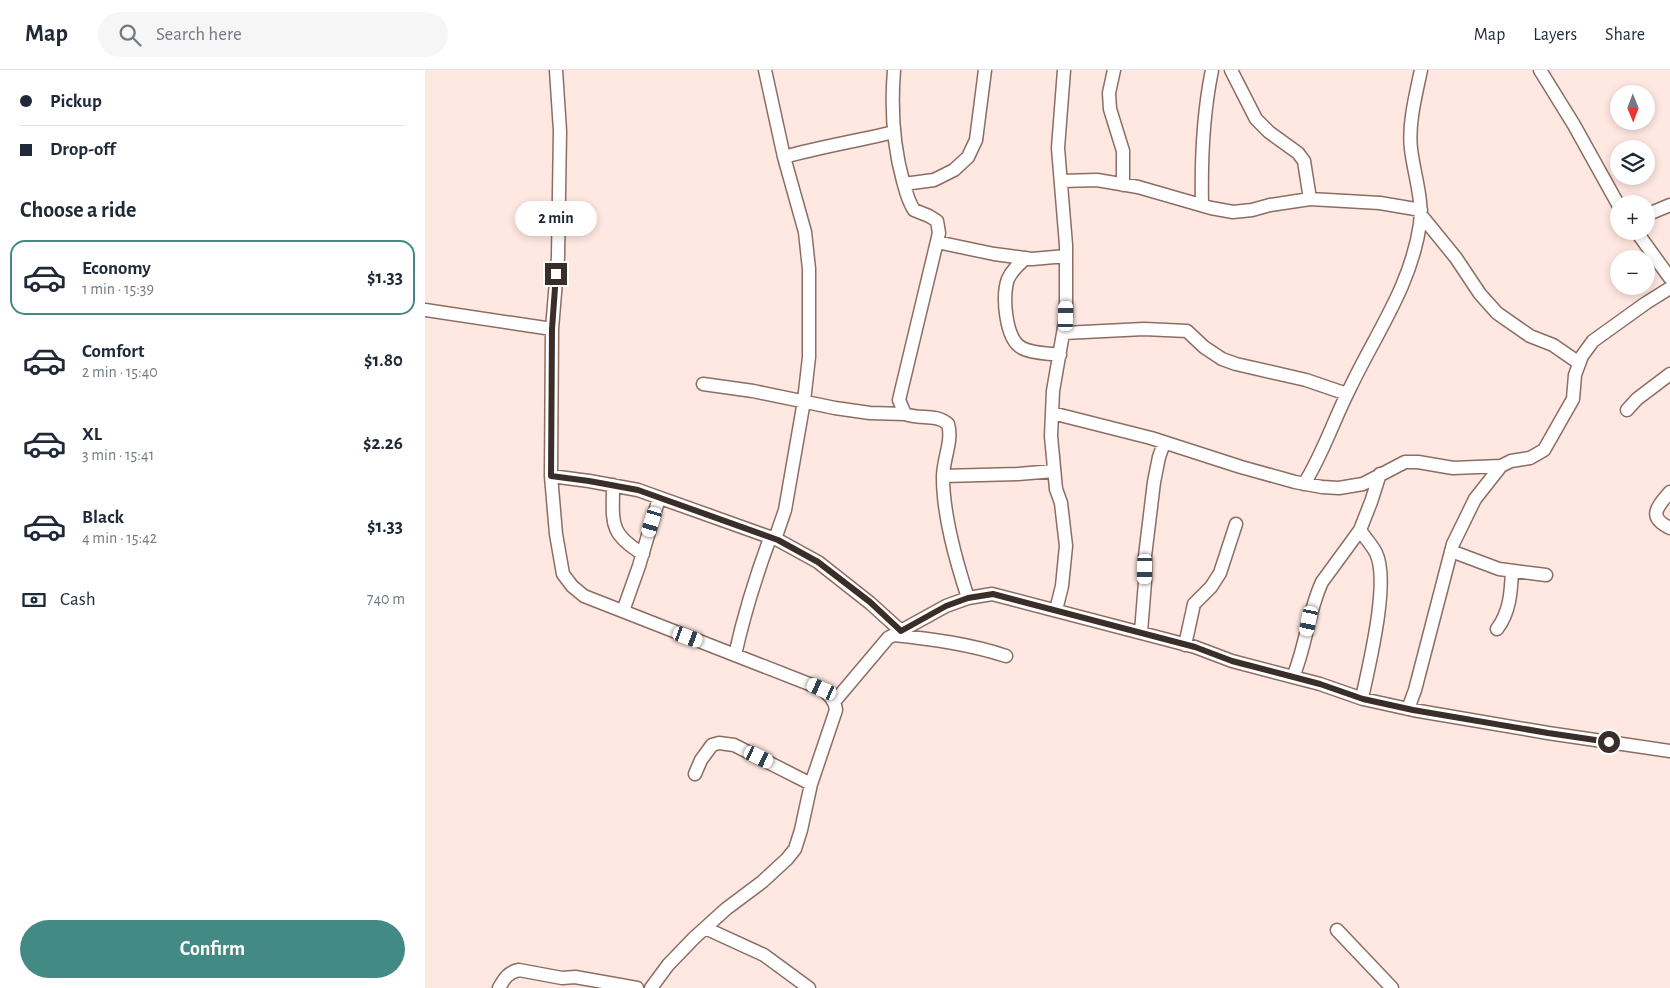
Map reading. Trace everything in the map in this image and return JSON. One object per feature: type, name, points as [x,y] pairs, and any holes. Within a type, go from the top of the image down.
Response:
[{"type":"street","points":[[556,70],[560,141],[558,256],[552,329],[551,476],[556,534],[563,574],[571,586],[584,596],[822,689],[831,696],[836,710],[811,784],[795,849],[762,882],[726,909],[705,928],[668,965],[651,988]]},
{"type":"street","points":[[735,655],[755,578],[785,510],[804,401],[809,357],[809,269],[805,232],[783,157],[765,70]]},
{"type":"street","points":[[894,70],[893,120],[897,160],[910,204],[914,210],[937,221],[939,233],[899,400],[905,414]]},
{"type":"street","points":[[904,184],[934,180],[954,170],[969,158],[976,140],[985,70]]},
{"type":"street","points":[[1056,610],[1062,586],[1066,546],[1062,510],[1056,489],[1051,436],[1053,391],[1066,316],[1066,256],[1058,148],[1064,70]]},
{"type":"street","points":[[1114,70],[1109,93],[1110,109],[1123,151],[1123,184]]},
{"type":"street","points":[[1202,205],[1207,94],[1212,70]]},
{"type":"street","points":[[1231,70],[1256,119],[1269,132],[1298,153],[1304,161],[1310,199]]},
{"type":"street","points":[[1303,484],[1315,466],[1347,394],[1406,279],[1421,212],[1411,147],[1413,107],[1421,70]]},
{"type":"street","points":[[1539,70],[1574,125],[1613,195]]},
{"type":"street","points":[[783,157],[894,132]]},
{"type":"street","points":[[1061,181],[1097,180],[1123,184],[1233,212],[1310,199],[1380,203],[1421,212],[1456,258],[1480,294],[1497,313],[1530,336],[1553,345],[1579,363]]},
{"type":"street","points":[[1655,211],[1670,205]]},
{"type":"street","points":[[1643,240],[1670,278]]},
{"type":"street","points":[[937,242],[994,254],[1026,258],[1066,256]]},
{"type":"street","points":[[1026,258],[1014,269],[1008,279],[1005,296],[1011,334],[1021,347],[1032,351],[1060,355]]},
{"type":"street","points":[[1052,413],[1164,443],[1241,467],[1321,487],[1339,488],[1363,484],[1405,462],[1453,468],[1501,466],[1511,461],[1530,458],[1544,450],[1573,398],[1575,375],[1579,363],[1593,341],[1670,288]]},
{"type":"street","points":[[425,310],[552,329]]},
{"type":"street","points":[[1064,333],[1145,329],[1187,331],[1204,347],[1222,359],[1306,380],[1347,394]]},
{"type":"street","points":[[1627,410],[1637,399],[1670,374]]},
{"type":"street","points":[[703,384],[753,391],[870,413],[905,414],[941,419],[948,424],[950,438],[943,476],[945,501],[956,560],[968,598]]},
{"type":"street","points":[[1141,632],[1147,534],[1154,482],[1164,443]]},
{"type":"street","points":[[1408,709],[1415,690],[1451,551],[1462,523],[1475,499],[1501,466]]},
{"type":"street","points":[[943,476],[1054,471]]},
{"type":"street","points":[[1293,677],[1300,661],[1311,610],[1318,591],[1322,582],[1359,530],[1381,474]]},
{"type":"street","points":[[551,476],[638,490],[773,538],[818,562],[870,602],[898,633],[1006,656]]},
{"type":"street","points":[[613,485],[613,525],[619,536],[629,546],[643,554]]},
{"type":"street","points":[[1670,492],[1657,507],[1655,515],[1660,524],[1670,528]]},
{"type":"street","points":[[623,611],[643,554],[659,498]]},
{"type":"street","points":[[1185,645],[1194,604],[1211,587],[1220,573],[1236,524]]},
{"type":"street","points":[[1359,530],[1376,553],[1381,578],[1377,621],[1363,698]]},
{"type":"street","points":[[1451,551],[1499,569],[1546,575]]},
{"type":"street","points":[[1497,630],[1508,606],[1512,571]]},
{"type":"street","points":[[834,702],[887,638],[946,606],[968,598],[993,594],[1095,622],[1141,632],[1232,661],[1408,709],[1548,733],[1670,751]]},
{"type":"street","points":[[695,774],[701,760],[712,745],[725,743],[734,744],[811,784]]},
{"type":"street","points":[[705,928],[764,955],[809,988]]},
{"type":"street","points":[[1337,930],[1392,988]]},
{"type":"street","points":[[499,988],[512,971],[519,970],[637,988]]},
{"type":"route","points":[[556,274],[552,329],[551,476],[638,490],[778,540],[818,562],[870,602],[901,631],[946,606],[968,598],[993,594],[1195,647],[1232,661],[1320,684],[1363,699],[1413,710],[1609,742]]}]
